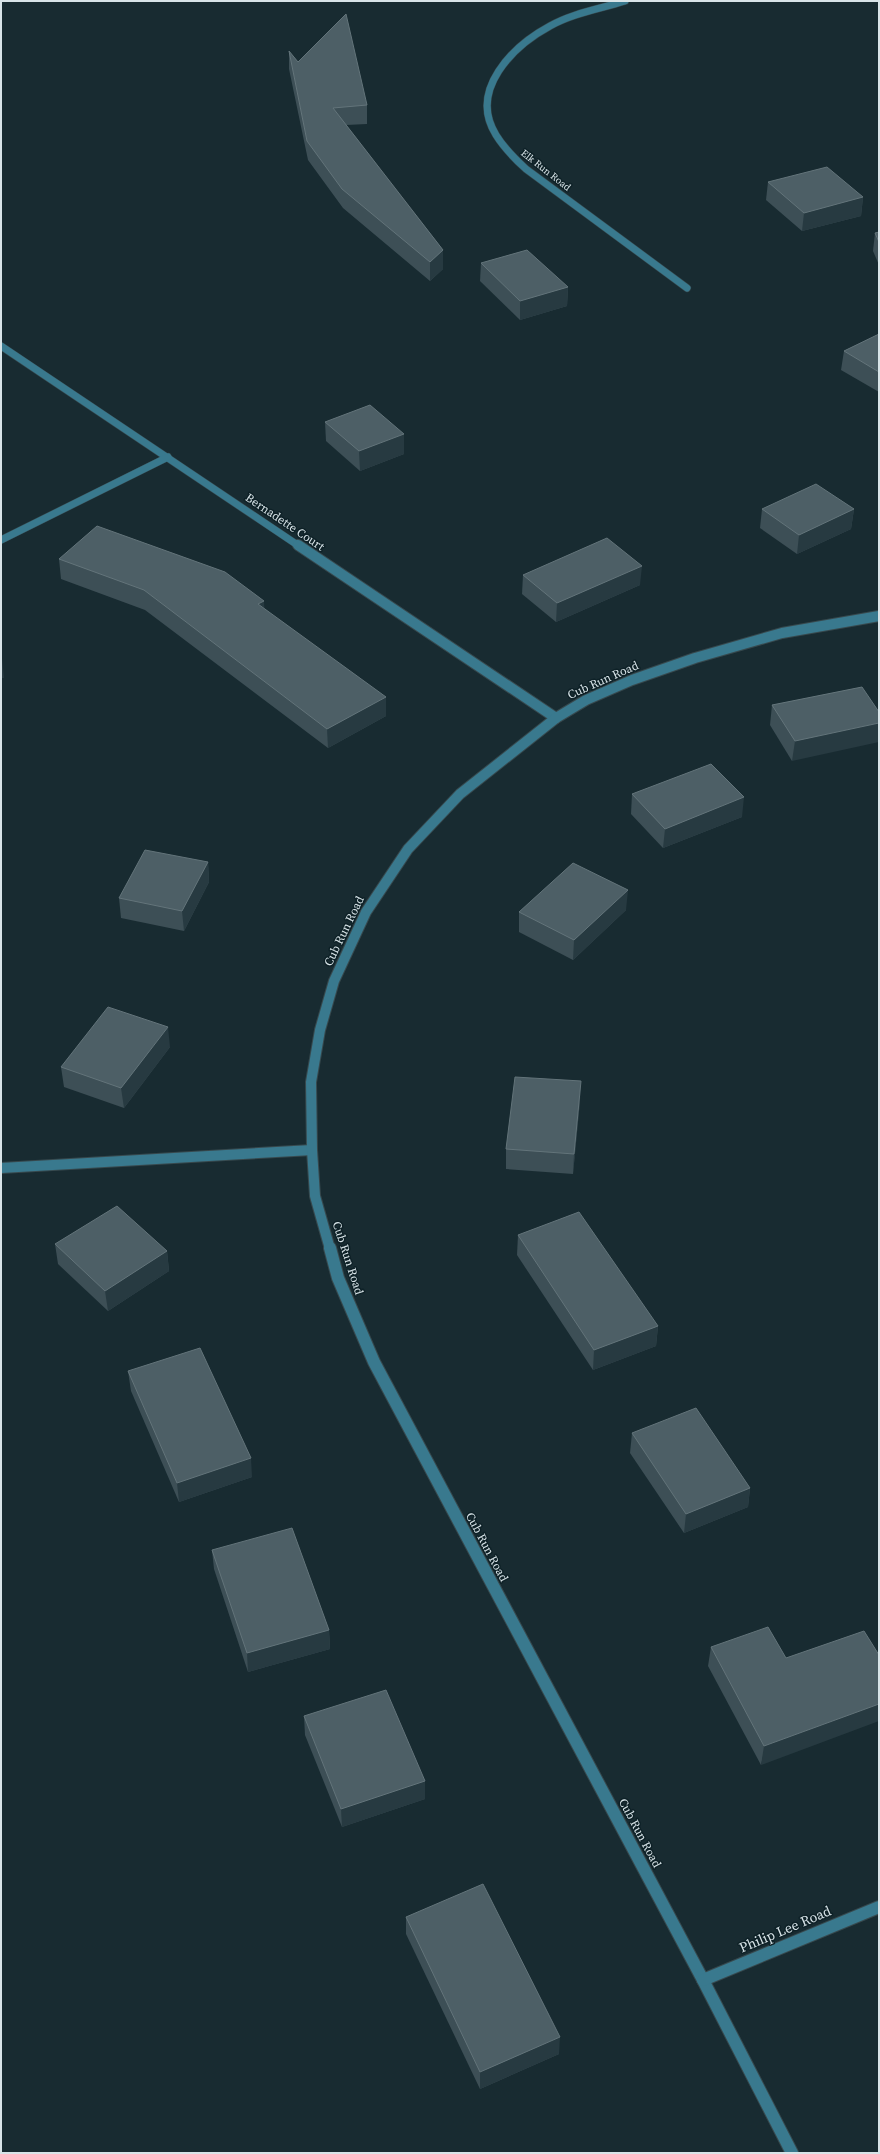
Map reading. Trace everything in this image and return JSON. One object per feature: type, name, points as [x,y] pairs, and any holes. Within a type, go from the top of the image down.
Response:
[{"type":"street","name":"Elk Run Road","points":[[625,1],[567,19],[550,26],[521,44],[494,76],[489,88],[487,113],[498,139],[521,165],[687,288]]},
{"type":"street","name":"Bernadette Court","points":[[1,346],[556,718]]},
{"type":"street","points":[[1,540],[168,458]]},
{"type":"street","name":"Cub Run Road","points":[[792,2153],[703,1980],[374,1362],[338,1278],[315,1196],[312,1150],[311,1082],[320,1030],[334,981],[366,912],[408,849],[460,794],[556,718],[586,700],[632,680],[695,658],[782,633],[879,616]]},
{"type":"street","points":[[1,1168],[312,1150]]},
{"type":"street","name":"Philip Lee Road","points":[[703,1980],[879,1907]]},
{"type":"building","points":[[346,14],[367,105],[333,108],[443,250],[430,262],[342,189],[307,141],[289,51],[298,62]]},
{"type":"building","points":[[827,167],[863,197],[804,213],[768,182]]},
{"type":"building","points":[[879,232],[879,242],[875,233]]},
{"type":"building","points":[[527,250],[568,287],[520,301],[481,263]]},
{"type":"building","points":[[879,334],[879,372],[844,351]]},
{"type":"building","points":[[370,405],[404,434],[359,451],[325,422]]},
{"type":"building","points":[[816,484],[854,509],[799,535],[762,509]]},
{"type":"building","points":[[97,526],[225,572],[264,601],[258,604],[386,697],[327,729],[144,590],[59,559]]},
{"type":"building","points":[[607,538],[642,566],[557,603],[523,575]]},
{"type":"building","points":[[862,687],[879,712],[879,723],[795,741],[772,705]]},
{"type":"building","points":[[711,764],[744,797],[665,829],[632,794]]},
{"type":"building","points":[[145,850],[208,862],[182,911],[119,898]]},
{"type":"building","points":[[573,863],[628,890],[574,940],[519,912]]},
{"type":"building","points":[[108,1007],[168,1027],[121,1088],[61,1067]]},
{"type":"building","points":[[515,1077],[581,1081],[574,1154],[506,1149]]},
{"type":"building","points":[[117,1206],[167,1251],[105,1291],[55,1244]]},
{"type":"building","points":[[579,1212],[658,1326],[594,1350],[518,1235]]},
{"type":"building","points":[[200,1348],[251,1458],[177,1483],[128,1371]]},
{"type":"building","points":[[696,1408],[750,1488],[686,1514],[632,1433]]},
{"type":"building","points":[[292,1528],[329,1630],[247,1653],[212,1550]]},
{"type":"building","points":[[768,1627],[786,1658],[864,1631],[879,1655],[879,1704],[764,1746],[711,1647]]},
{"type":"building","points":[[386,1690],[425,1781],[341,1809],[304,1716]]},
{"type":"building","points":[[483,1884],[560,2037],[480,2072],[406,1917]]}]
